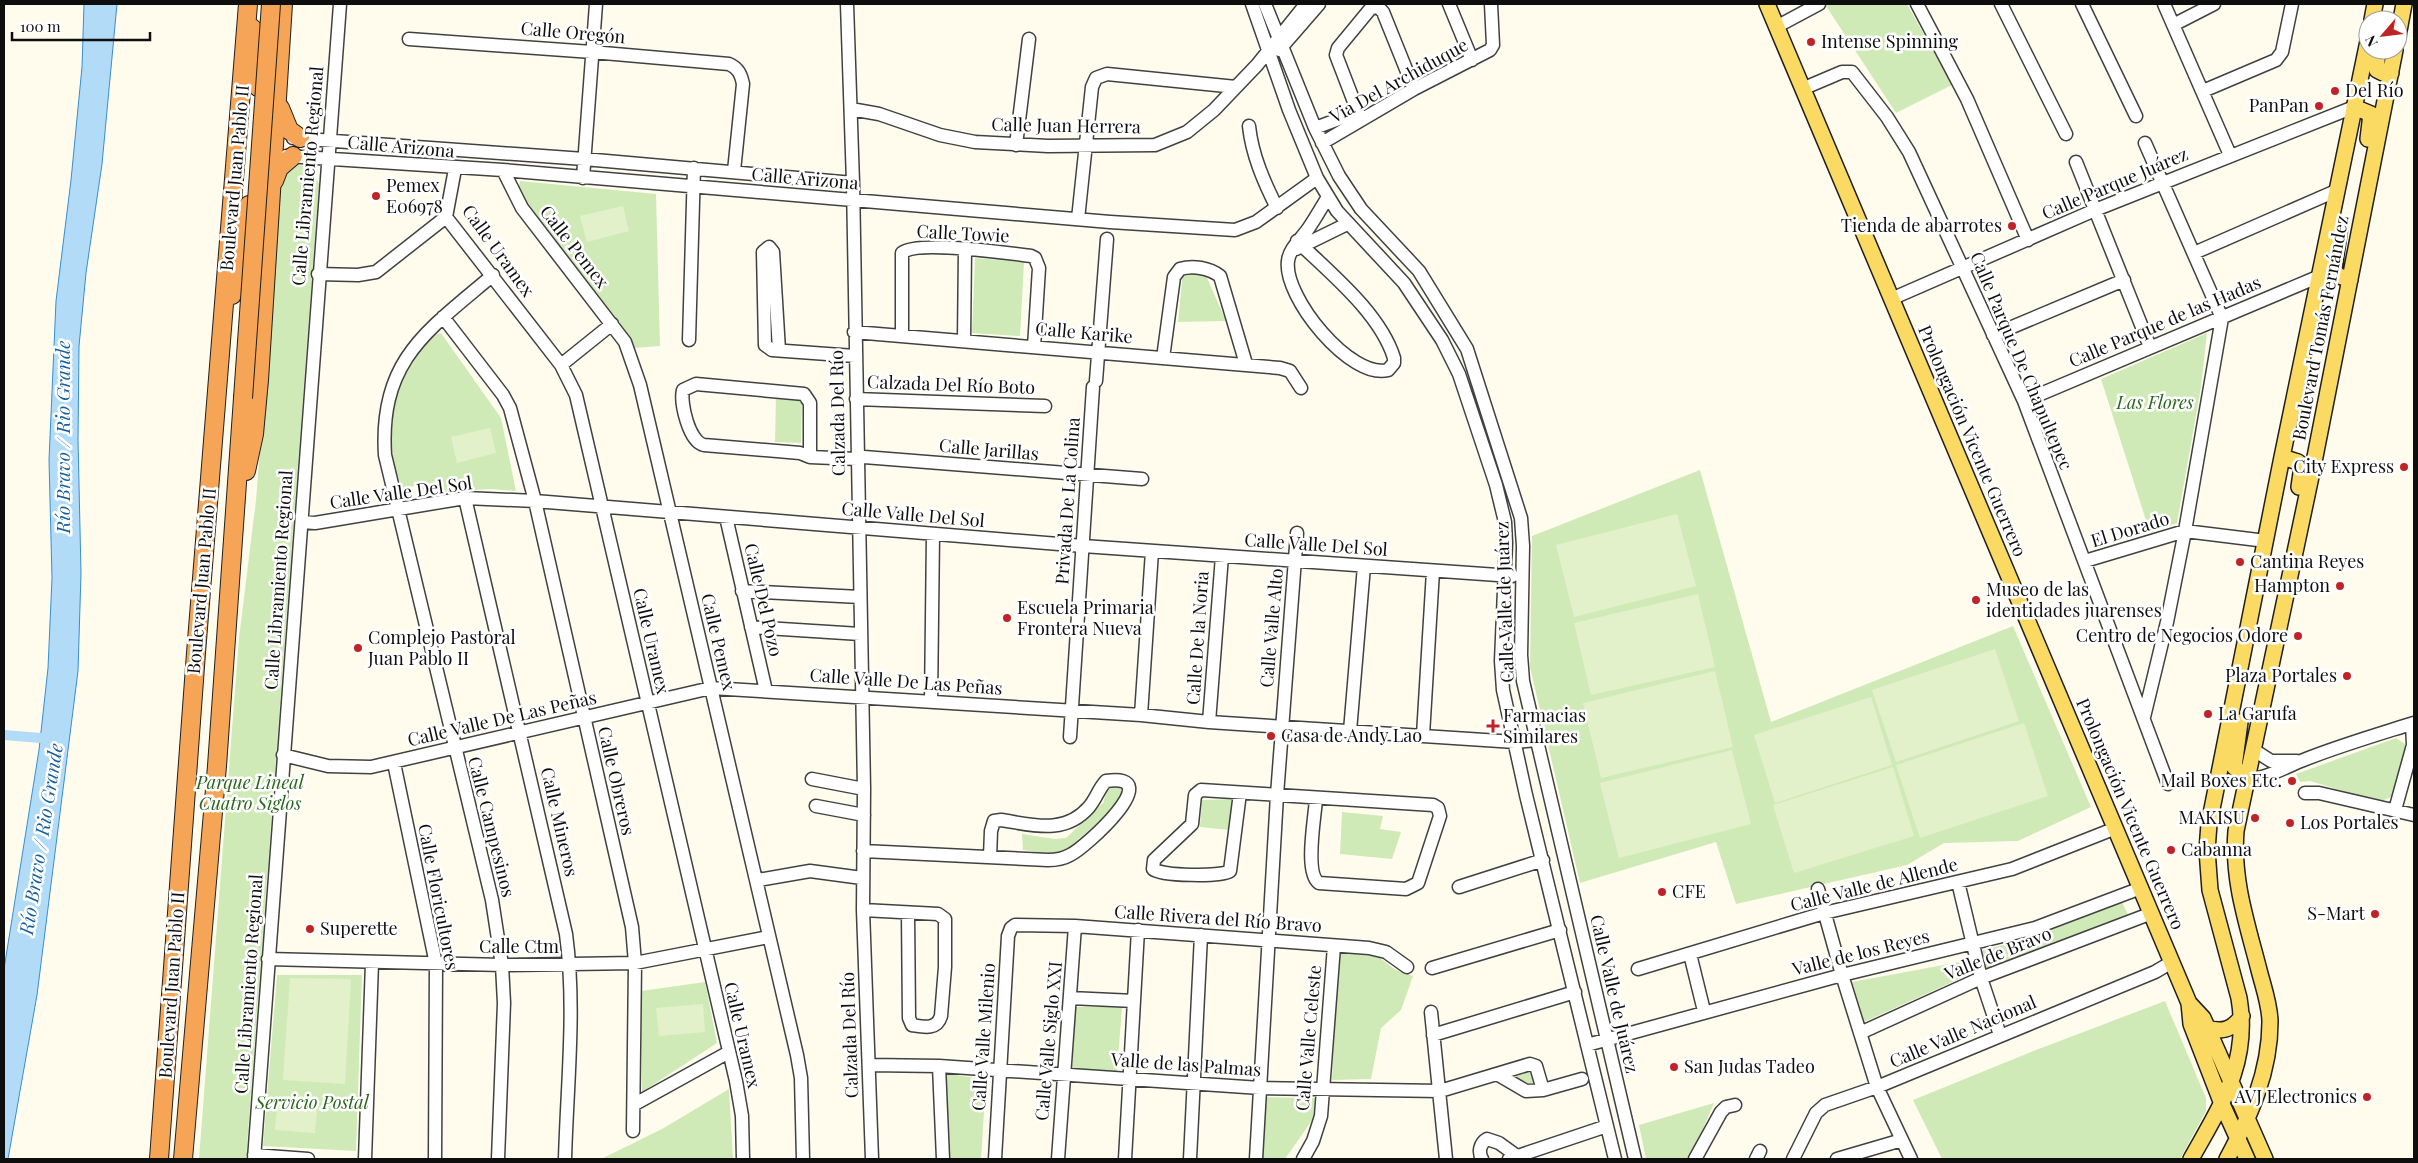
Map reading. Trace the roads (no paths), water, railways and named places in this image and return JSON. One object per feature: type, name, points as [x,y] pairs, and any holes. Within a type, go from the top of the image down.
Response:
[{"type":"highway","name":"Boulevard Juan Pablo II","points":[[183,1159],[217,766],[271,4]]},
{"type":"highway","points":[[235,523],[255,426],[272,186],[271,146],[279,92],[283,4]]},
{"type":"highway","name":"Boulevard Juan Pablo II","points":[[159,1159],[196,653],[248,9]]},
{"type":"highway","points":[[248,9],[257,48],[258,130],[271,146]]},
{"type":"highway","points":[[279,92],[284,124],[300,138]]},
{"type":"highway","points":[[224,318],[240,271],[256,159],[271,146]]},
{"type":"highway","points":[[272,186],[279,168],[293,156]]},
{"type":"main road","name":"Prolongación Vicente Guerrero","points":[[1767,4],[2189,1003]]},
{"type":"main road","name":"Boulevard Tomás Fernández","points":[[2191,1159],[2232,1085],[2242,1042],[2242,1016],[2210,890],[2207,850],[2209,824],[2364,60]]},
{"type":"main road","points":[[2377,60],[2377,70],[2383,73],[2391,73]]},
{"type":"main road","name":"Boulevard Tomás Fernández","points":[[2227,1159],[2247,1121],[2266,1068],[2270,1020],[2235,872],[2236,831],[2350,280],[2393,60]]},
{"type":"main road","points":[[2354,107],[2369,112],[2371,118],[2364,161],[2364,205]]},
{"type":"main road","points":[[2337,197],[2341,222],[2334,269],[2336,275],[2350,280]]},
{"type":"main road","points":[[2282,457],[2298,462],[2302,466],[2296,511],[2299,530]]},
{"type":"main road","points":[[2239,676],[2243,704],[2233,761],[2236,771],[2247,779]]},
{"type":"main road","points":[[2189,1003],[2203,1018],[2265,1159]]},
{"type":"main road","points":[[2189,1003],[2190,1024],[2222,1104],[2247,1159]]},
{"type":"main road","points":[[2207,1028],[2227,1030],[2242,1016]]},
{"type":"street","name":"Calle Libramiento Regional","points":[[254,1157],[302,522],[318,274],[340,4]]},
{"type":"street","points":[[583,178],[596,4]]},
{"type":"street","name":"Calzada Del Río","points":[[847,4],[853,183],[854,332],[859,456],[858,528],[864,789],[862,878],[872,1159]]},
{"type":"street","name":"Calle Valle de Juárez","points":[[1252,4],[1269,55],[1317,178],[1346,224],[1404,283],[1442,340],[1459,374],[1496,485],[1505,522],[1506,543],[1502,676],[1515,742],[1615,1159]]},
{"type":"street","name":"Calle Valle de Juárez","points":[[1265,4],[1282,40],[1322,143],[1339,176],[1361,209],[1419,271],[1466,349],[1521,518],[1521,654],[1523,681],[1636,1159]]},
{"type":"street","points":[[1282,40],[1306,4]]},
{"type":"street","points":[[1269,55],[1319,4]]},
{"type":"street","points":[[1448,4],[1472,60]]},
{"type":"street","name":"Via Del Archiduque","points":[[1322,143],[1359,116],[1493,48],[1491,4]]},
{"type":"street","points":[[1776,27],[1819,4]]},
{"type":"street","points":[[1917,4],[1970,106],[2028,240]]},
{"type":"street","points":[[2001,4],[2066,134]]},
{"type":"street","points":[[2082,4],[2136,116]]},
{"type":"street","points":[[2164,4],[2175,24],[2230,155]]},
{"type":"street","points":[[2175,24],[2214,4]]},
{"type":"street","points":[[2203,91],[2276,60],[2282,52],[2292,4]]},
{"type":"street","points":[[1359,116],[1336,55],[1338,48],[1369,10],[1376,7],[1383,12],[1414,89]]},
{"type":"street","name":"Calle Oregón","points":[[409,39],[729,64],[735,67],[742,77],[743,84],[734,171]]},
{"type":"street","points":[[1016,145],[1029,39]]},
{"type":"street","name":"Calle Juan Herrera","points":[[851,109],[879,114],[958,139],[1016,145],[1155,145],[1178,137],[1203,120],[1269,55]]},
{"type":"street","name":"Calle Parque De Chapultepec","points":[[1802,89],[1842,72],[1848,71],[1856,74],[1902,139],[2024,401],[2168,784]]},
{"type":"street","points":[[1278,79],[1294,73]]},
{"type":"street","points":[[1078,219],[1092,87],[1096,78],[1107,74],[1236,87]]},
{"type":"street","name":"Calle Parque Juárez","points":[[1891,299],[2095,210],[2354,107]]},
{"type":"street","name":"Via Del Archiduque","points":[[1316,128],[1359,116]]},
{"type":"street","points":[[1249,126],[1251,145],[1277,208]]},
{"type":"street","name":"Calle Arizona","points":[[271,146],[300,138],[734,171],[853,183]]},
{"type":"street","points":[[2144,717],[2167,622],[2185,531],[2222,318],[2145,143]]},
{"type":"street","name":"Calle Arizona","points":[[271,146],[293,156],[455,169],[503,170],[1078,219],[1235,230],[1248,227],[1317,178]]},
{"type":"street","points":[[2076,162],[2150,347]]},
{"type":"street","points":[[689,340],[694,168]]},
{"type":"street","name":"Calle Uramex","points":[[455,169],[446,217],[493,275],[561,365],[576,395],[729,1052],[742,1116],[743,1159]]},
{"type":"street","name":"Calle Pemex","points":[[503,170],[522,208],[612,324],[630,351],[758,880],[768,937],[798,1055],[803,1159]]},
{"type":"street","points":[[1298,246],[1360,302],[1374,321],[1394,358],[1394,364],[1388,370],[1371,370],[1354,362],[1306,315],[1289,272],[1288,260],[1328,197]]},
{"type":"street","points":[[2194,253],[2337,197]]},
{"type":"street","points":[[318,274],[358,275],[376,272],[446,217]]},
{"type":"street","points":[[1298,246],[1346,224]]},
{"type":"street","name":"Privada De La Colina","points":[[1070,738],[1087,475],[1107,239]]},
{"type":"street","points":[[779,350],[773,252],[769,247],[763,252],[763,340],[770,349],[779,350],[855,356]]},
{"type":"street","name":"Calle Towie","points":[[902,336],[902,253],[913,248],[966,249],[1035,258],[1039,268],[1034,347]]},
{"type":"street","points":[[964,341],[966,249]]},
{"type":"street","points":[[1163,358],[1174,277],[1180,269],[1188,268],[1208,270],[1220,276],[1246,364]]},
{"type":"street","points":[[1404,283],[1419,271]]},
{"type":"street","name":"Calle Campesinos","points":[[493,275],[421,337],[409,352],[393,382],[388,398],[383,430],[385,455],[492,900],[502,965],[504,1029],[498,1159]]},
{"type":"street","name":"Calle Parque de las Hadas","points":[[2024,401],[2320,276]]},
{"type":"street","points":[[1994,335],[2124,280]]},
{"type":"street","name":"Calle Obreros","points":[[443,317],[503,395],[510,408],[535,501],[632,927],[636,963],[635,1104],[633,1131]]},
{"type":"street","points":[[561,365],[612,324]]},
{"type":"street","name":"Calle Karike","points":[[854,332],[1246,364],[1286,369],[1294,375],[1301,388]]},
{"type":"street","name":"Calzada Del Río","points":[[690,434],[682,393],[686,387],[696,384],[801,392],[807,396],[810,402],[807,454]]},
{"type":"street","name":"Calzada Del Río Boto","points":[[856,399],[1044,406]]},
{"type":"street","name":"Calle Jarillas","points":[[690,434],[696,441],[704,445],[1142,479]]},
{"type":"street","name":"Calle Valle Del Sol","points":[[302,522],[315,523],[465,498],[535,501],[1082,546],[1294,562],[1522,576]]},
{"type":"street","name":"Calle Mineros","points":[[465,498],[559,900],[570,965],[564,1159]]},
{"type":"street","name":"Calle Del Pozo","points":[[726,517],[766,691]]},
{"type":"street","points":[[1505,522],[1521,518]]},
{"type":"street","points":[[2185,531],[2266,541]]},
{"type":"street","name":"El Dorado","points":[[2085,562],[2185,531]]},
{"type":"street","name":"Calle Valle Alto","points":[[1269,941],[1277,795],[1297,533]]},
{"type":"street","points":[[931,702],[933,534]]},
{"type":"street","points":[[1141,715],[1152,551]]},
{"type":"street","name":"Calle De la Noria","points":[[1209,722],[1222,556]]},
{"type":"street","points":[[1350,730],[1364,566]]},
{"type":"street","points":[[1423,735],[1433,571]]},
{"type":"street","points":[[742,591],[860,597]]},
{"type":"street","points":[[751,627],[860,634]]},
{"type":"street","name":"Calle Valle De Las Peñas","points":[[283,755],[308,762],[343,767],[371,767],[711,688],[1141,715],[1209,722],[1515,742],[1536,740]]},
{"type":"street","points":[[2247,779],[2255,779],[2275,773],[2299,761],[2413,724],[2413,746],[2396,810]]},
{"type":"street","points":[[2254,750],[2271,762],[2299,761]]},
{"type":"street","name":"Calle Floricultores","points":[[394,762],[436,964],[435,1159]]},
{"type":"street","points":[[812,779],[864,789]]},
{"type":"street","points":[[863,851],[1048,860],[1071,855],[1119,811],[1128,798],[1130,791],[1128,785],[1122,781],[1106,781],[1088,809],[1067,824],[1052,827],[1001,820],[994,821],[991,831],[990,857]]},
{"type":"street","points":[[1240,793],[1230,871],[1221,874],[1156,872],[1152,865],[1154,860],[1192,824],[1195,795],[1201,790],[1277,795],[1316,799],[1428,804],[1438,808],[1440,816],[1418,883],[1406,889],[1319,883],[1315,880],[1311,867],[1316,799]]},
{"type":"street","points":[[2305,793],[2318,792],[2414,815]]},
{"type":"street","points":[[816,806],[864,815]]},
{"type":"street","name":"Calle Valle de Allende","points":[[1638,969],[1824,913],[1958,882],[2033,862],[2116,828]]},
{"type":"street","points":[[1459,887],[1543,860]]},
{"type":"street","points":[[758,880],[810,871],[862,878]]},
{"type":"street","points":[[1958,882],[1981,978],[2000,1035]]},
{"type":"street","name":"Valle de los Reyes","points":[[1587,1044],[1842,975],[2035,928],[2141,888]]},
{"type":"street","points":[[1818,889],[1842,975],[1877,1086],[1911,1159]]},
{"type":"street","points":[[1552,896],[1572,892]]},
{"type":"street","points":[[863,910],[938,914],[945,919],[941,1016],[938,1024],[932,1026],[912,1025],[909,1018],[908,913]]},
{"type":"street","name":"Valle de Bravo","points":[[1860,1033],[1981,978],[2152,913]]},
{"type":"street","name":"Calle Rivera del Río Bravo","points":[[1020,923],[1138,930],[1379,950],[1394,957],[1407,967]]},
{"type":"street","name":"Calle Valle Milenio","points":[[995,1159],[1008,936],[1011,928],[1020,923]]},
{"type":"street","name":"Calle Valle Siglo XXI","points":[[1058,1159],[1075,926]]},
{"type":"street","points":[[1126,1159],[1138,930]]},
{"type":"street","points":[[1432,968],[1560,930]]},
{"type":"street","points":[[1190,1159],[1201,935]]},
{"type":"street","name":"Calle Ctm","points":[[268,960],[502,965],[636,963],[705,951],[768,937]]},
{"type":"street","points":[[1256,1159],[1269,941]]},
{"type":"street","name":"Calle Valle Celeste","points":[[1303,1159],[1319,1126],[1324,1088],[1334,946]]},
{"type":"street","points":[[1690,954],[1704,1011]]},
{"type":"street","name":"Calle Valle Nacional","points":[[1792,1159],[1820,1109],[2155,972],[2172,962]]},
{"type":"street","points":[[365,1159],[372,963]]},
{"type":"street","points":[[1433,1036],[1575,992]]},
{"type":"street","points":[[1070,998],[1134,1001]]},
{"type":"street","points":[[1431,1012],[1446,1159]]},
{"type":"street","points":[[635,1104],[729,1052]]},
{"type":"street","name":"Valle de las Palmas","points":[[870,1065],[939,1066],[1260,1088],[1440,1091],[1533,1064],[1537,1069],[1544,1090]]},
{"type":"street","points":[[939,1066],[943,1159]]},
{"type":"street","points":[[1497,1074],[1526,1091],[1544,1090],[1582,1079]]},
{"type":"street","points":[[1598,1091],[1618,1087]]},
{"type":"street","points":[[1695,1159],[1721,1112],[1726,1107],[1735,1105]]},
{"type":"street","points":[[1482,1159],[1480,1149],[1487,1139],[1499,1143],[1513,1158],[1607,1126]]},
{"type":"street","points":[[1611,1141],[1630,1136]]},
{"type":"street","points":[[1837,1159],[1902,1140]]},
{"type":"street","points":[[254,1157],[308,1159]]},
{"type":"water","name":"Río Bravo / Rio Grande","points":[[84,4],[117,4],[102,164],[86,273],[79,346],[78,440],[81,573],[78,671],[37,995],[8,1159],[4,1159],[4,969],[39,750],[48,668],[52,578],[49,460],[56,301],[71,180],[82,67]]},
{"type":"waterway","name":"Río Bravo / Rio Grande","points":[[4,735],[53,739]]},
{"type":"place","name":"Intense Spinning","points":[[1811,42]]},
{"type":"place","name":"Del Río","points":[[2335,91]]},
{"type":"place","name":"PanPan","points":[[2319,106]]},
{"type":"place","name":"Pemex E06978","points":[[376,196]]},
{"type":"place","name":"Tienda de abarrotes","points":[[2012,226]]},
{"type":"place","name":"City Express","points":[[2404,467]]},
{"type":"place","name":"Cantina Reyes","points":[[2240,562]]},
{"type":"place","name":"Hampton","points":[[2340,586]]},
{"type":"place","name":"Museo de las identidades juarenses","points":[[1976,600]]},
{"type":"place","name":"Escuela Primaria Frontera Nueva","points":[[1007,618]]},
{"type":"place","name":"Centro de Negocios Odore","points":[[2298,636]]},
{"type":"place","name":"Complejo Pastoral Juan Pablo II","points":[[358,648]]},
{"type":"place","name":"Plaza Portales","points":[[2347,676]]},
{"type":"place","name":"La Garufa","points":[[2208,714]]},
{"type":"place","name":"Farmacias Similares","points":[[1493,726]]},
{"type":"place","name":"Casa de Andy Lao","points":[[1271,736]]},
{"type":"place","name":"Mail Boxes Etc.","points":[[2292,781]]},
{"type":"place","name":"MAKISU","points":[[2255,818]]},
{"type":"place","name":"Los Portales","points":[[2290,823]]},
{"type":"place","name":"Cabanna","points":[[2171,850]]},
{"type":"place","name":"CFE","points":[[1662,892]]},
{"type":"place","name":"S-Mart","points":[[2375,914]]},
{"type":"place","name":"Superette","points":[[310,929]]},
{"type":"place","name":"San Judas Tadeo","points":[[1674,1067]]},
{"type":"place","name":"AVJ Electronics","points":[[2367,1097]]},
{"type":"park label","name":"Las Flores","points":[[2155,403]]},
{"type":"park label","name":"Parque Lineal Cuatro Siglos","points":[[250,793]]},
{"type":"park label","name":"Servicio Postal","points":[[312,1103]]}]
